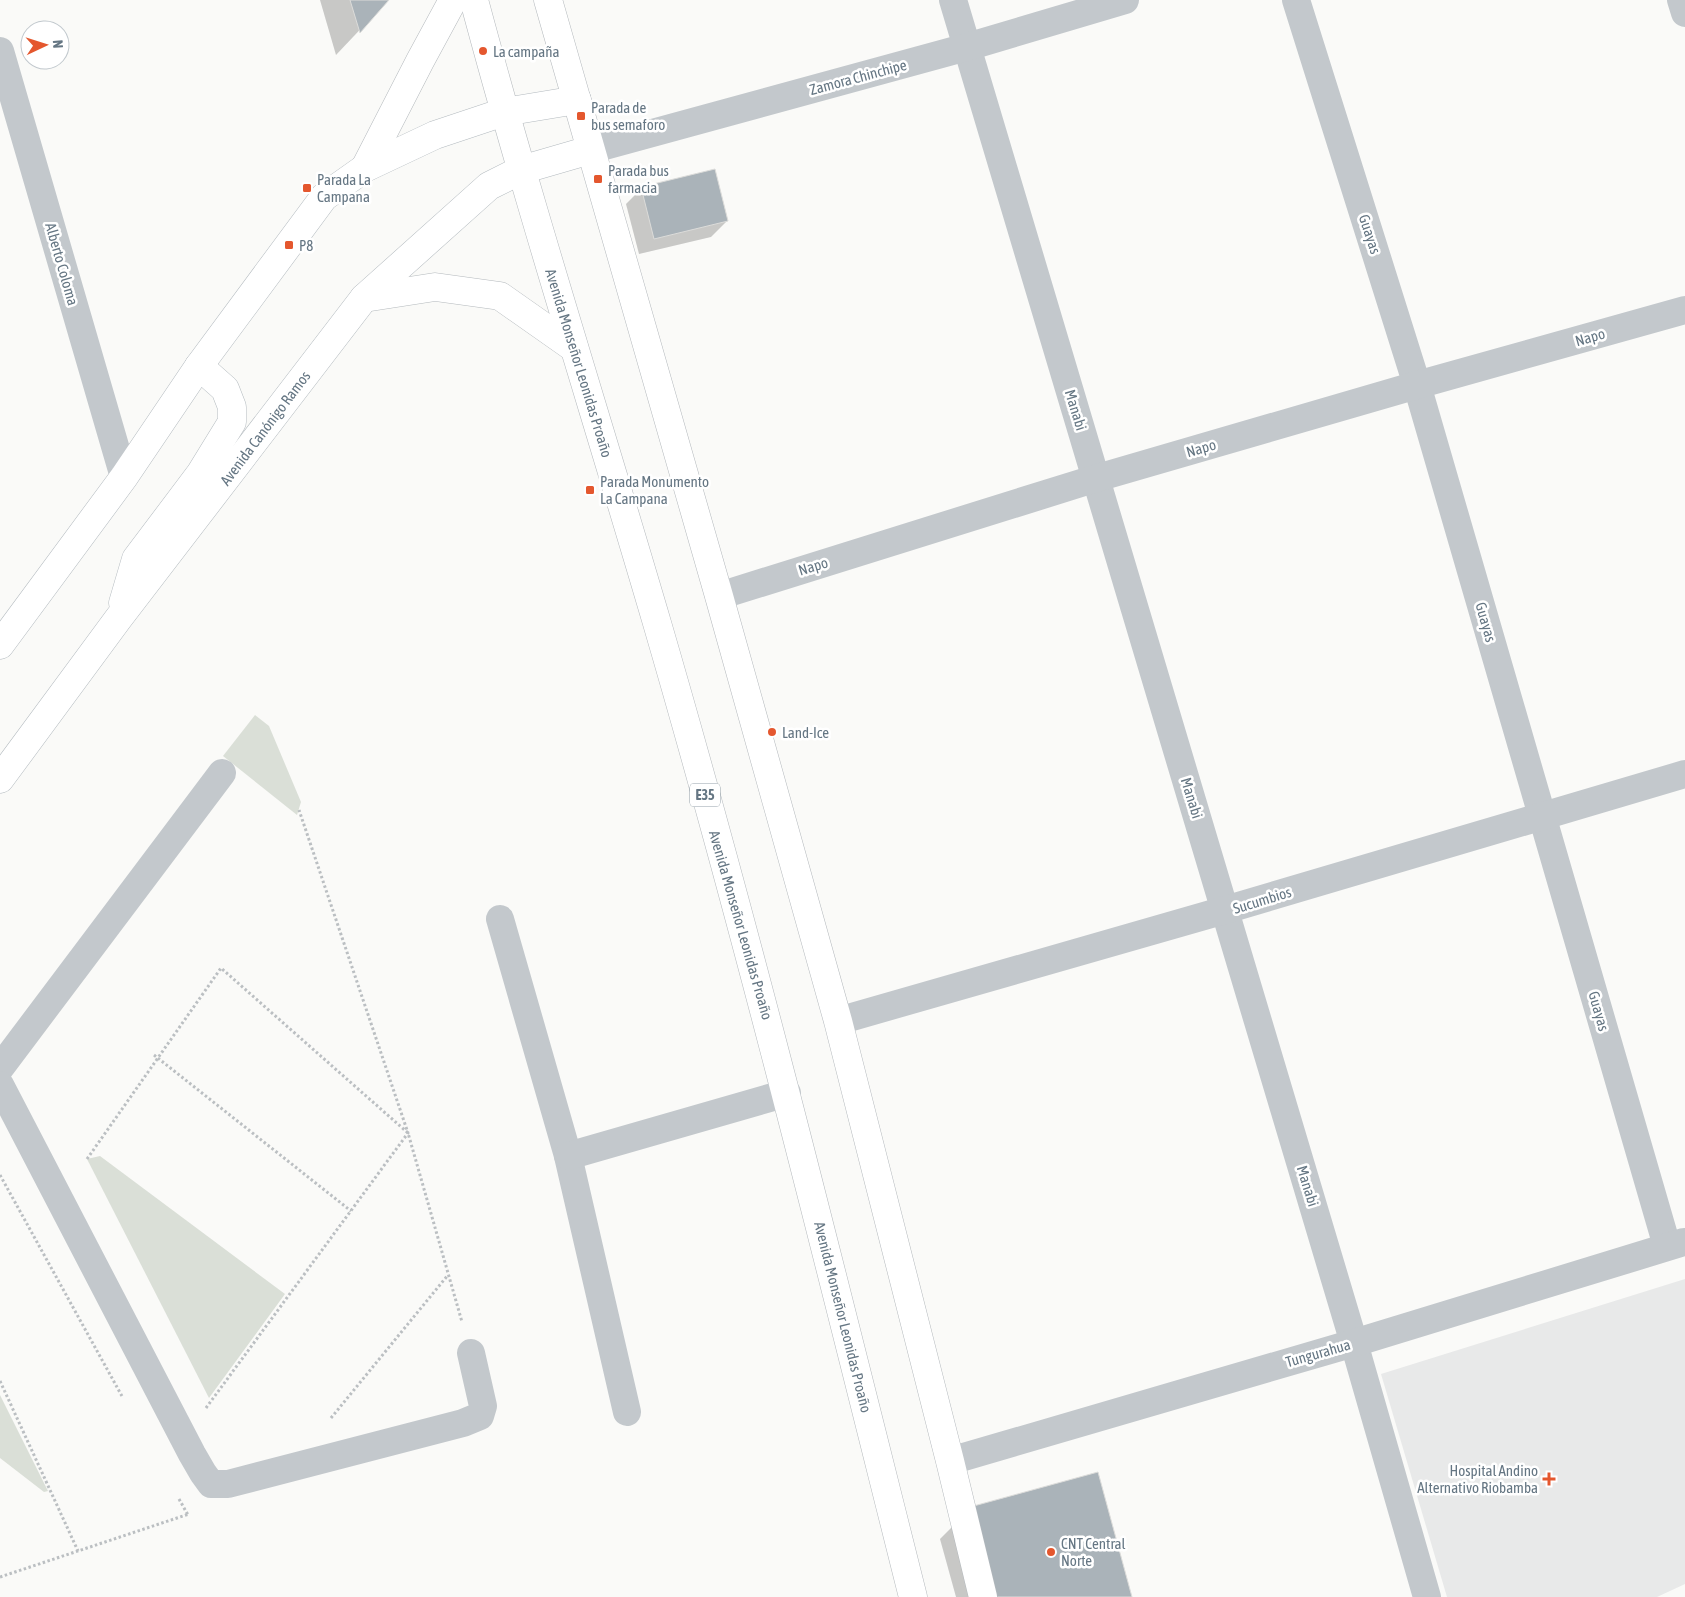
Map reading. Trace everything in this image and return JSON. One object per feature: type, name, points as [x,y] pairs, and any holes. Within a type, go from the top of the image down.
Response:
[{"type":"main road","points":[[365,168],[453,0]]},
{"type":"main road","name":"Avenida Monseñor Leonidas Proaño","points":[[474,0],[521,170],[657,624],[787,1093],[913,1597]]},
{"type":"main road","points":[[548,0],[719,596],[838,1021],[983,1597]]},
{"type":"main road","points":[[0,645],[124,477],[199,366],[324,197],[365,168],[435,135],[504,112],[577,100]]},
{"type":"main road","name":"Avenida Canónigo Ramos","points":[[0,778],[118,619],[364,298],[489,186],[521,170],[590,150]]},
{"type":"main road","points":[[364,298],[435,287],[500,296],[574,348]]},
{"type":"main road","points":[[118,619],[136,559],[200,474],[232,422],[232,407],[225,389],[199,366]]},
{"type":"street","name":"Manabi","points":[[953,0],[1354,1343],[1427,1597]]},
{"type":"street","name":"Zamora Chinchipe","points":[[590,150],[967,47],[1125,0]]},
{"type":"street","name":"Guayas","points":[[1296,0],[1417,385],[1542,816],[1676,1244]]},
{"type":"street","points":[[1681,0],[1685,13]]},
{"type":"street","name":"Alberto Coloma","points":[[0,51],[124,477]]},
{"type":"street","name":"Napo","points":[[719,596],[1097,478],[1417,385],[1685,310]]},
{"type":"street","points":[[0,1068],[222,773]]},
{"type":"street","name":"Sucumbios","points":[[838,1021],[1225,910],[1685,774]]},
{"type":"street","points":[[500,919],[568,1156],[627,1412]]},
{"type":"street","points":[[0,1085],[192,1454],[211,1484],[228,1484],[463,1424],[480,1416],[483,1406],[471,1353]]},
{"type":"street","points":[[568,1156],[787,1093]]},
{"type":"street","name":"Tungurahua","points":[[950,1461],[1354,1343],[1676,1244]]},
{"type":"path","points":[[299,810],[408,1133],[471,1353]]},
{"type":"path","points":[[87,1159],[156,1057],[221,968],[408,1133]]},
{"type":"path","points":[[156,1057],[351,1211]]},
{"type":"path","points":[[203,1413],[408,1133]]},
{"type":"path","points":[[0,1175],[125,1402]]},
{"type":"path","points":[[331,1418],[448,1274]]},
{"type":"path","points":[[0,1381],[78,1551]]},
{"type":"path","points":[[178,1497],[188,1515]]},
{"type":"path","points":[[0,1577],[195,1512]]},
{"type":"shaded area","points":[[255,715],[269,726],[301,802],[297,815],[223,756]]},
{"type":"shaded area","points":[[100,1156],[285,1294],[209,1398],[87,1159]]},
{"type":"shaded area","name":"Hospital Andino Alternativo Riobamba","points":[[1685,1279],[1685,1584],[1657,1597],[1447,1597],[1381,1374]]},
{"type":"shaded area","points":[[0,1395],[48,1491],[44,1492],[0,1458]]},
{"type":"building","points":[[350,0],[389,0],[360,33]]},
{"type":"building","points":[[715,169],[728,221],[654,239],[641,187]]},
{"type":"building","name":"CNT Central Norte","points":[[1098,1472],[1132,1597],[995,1597],[970,1507]]},
{"type":"place","name":"La campaña","points":[[483,51]]},
{"type":"place","name":"Parada de bus semaforo","points":[[581,116]]},
{"type":"place","name":"Parada bus farmacia","points":[[598,179]]},
{"type":"place","name":"Parada La Campana","points":[[307,188]]},
{"type":"place","name":"P8","points":[[289,245]]},
{"type":"place","name":"Parada Monumento La Campana","points":[[590,490]]},
{"type":"place","name":"Land-Ice","points":[[772,732]]},
{"type":"place","name":"Hospital Andino Alternativo Riobamba","points":[[1549,1479]]},
{"type":"place","name":"CNT Central Norte","points":[[1051,1552]]}]
